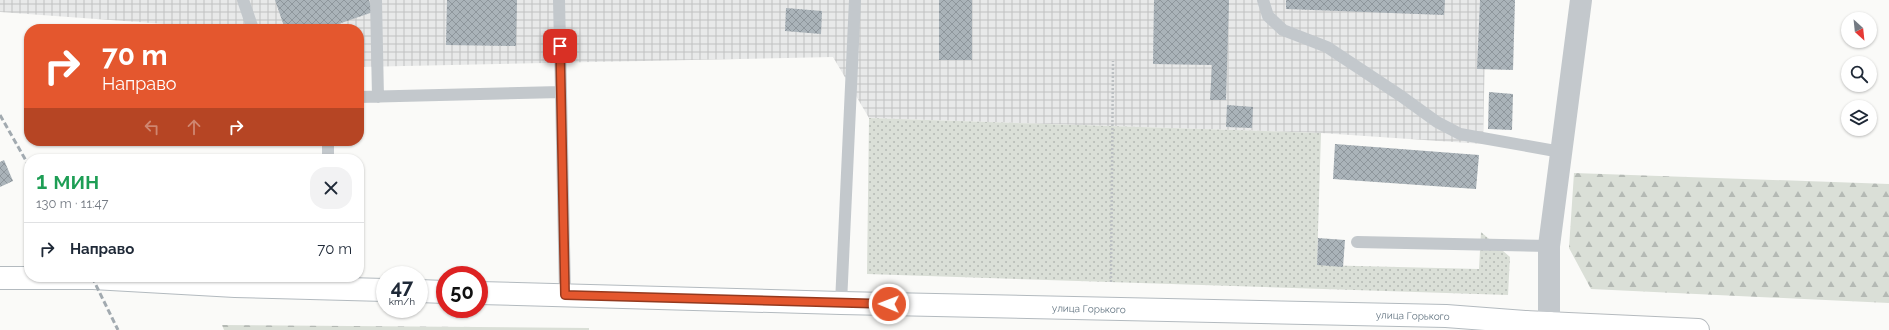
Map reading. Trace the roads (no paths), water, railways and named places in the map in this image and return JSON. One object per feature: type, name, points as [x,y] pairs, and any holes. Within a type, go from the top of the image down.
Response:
[{"type":"main road","points":[[0,278],[24,278]]},
{"type":"main road","points":[[280,282],[327,283],[376,289]]},
{"type":"main road","name":"улица Горького","points":[[488,293],[841,303],[1446,316],[1525,326],[1698,330]]},
{"type":"street","points":[[1548,327],[1549,246],[1581,0]]},
{"type":"lane","points":[[243,0],[251,24]]},
{"type":"lane","points":[[376,0],[378,97]]},
{"type":"lane","points":[[559,0],[565,295]]},
{"type":"lane","points":[[841,303],[855,0]]},
{"type":"lane","points":[[1263,0],[1268,16],[1283,30],[1327,47],[1401,96],[1437,122],[1454,131],[1460,134],[1561,152]]},
{"type":"lane","points":[[364,97],[561,92]]},
{"type":"lane","points":[[1357,242],[1549,246]]},
{"type":"railway","points":[[0,115],[24,157]]},
{"type":"railway","points":[[94,282],[118,330]]}]
